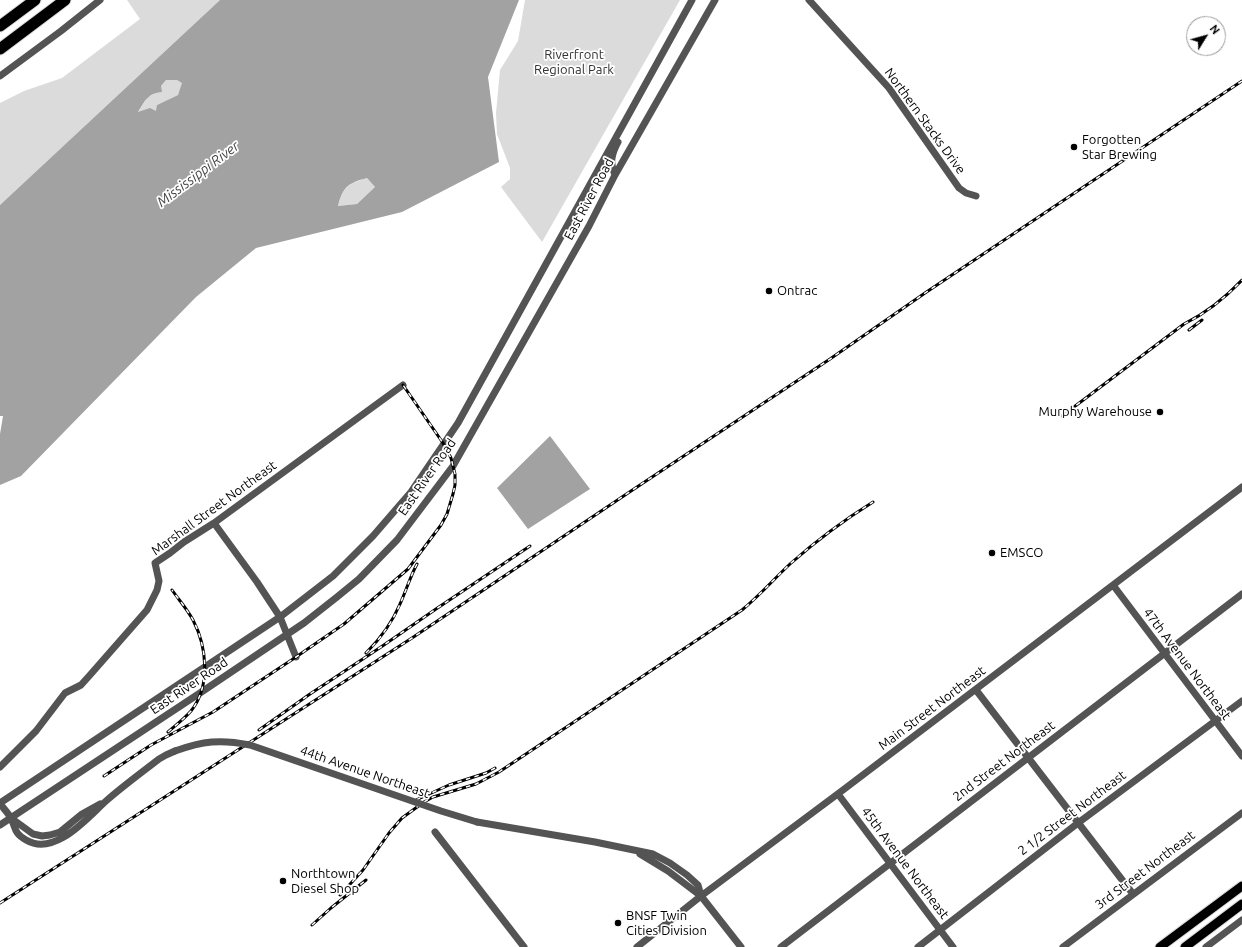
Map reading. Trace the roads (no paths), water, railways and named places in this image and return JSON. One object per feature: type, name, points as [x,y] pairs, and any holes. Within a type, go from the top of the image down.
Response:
[{"type":"highway","points":[[0,26],[35,0]]},
{"type":"highway","points":[[0,50],[65,0]]},
{"type":"main road","points":[[1160,947],[1242,886]]},
{"type":"main road","points":[[1185,947],[1242,904]]},
{"type":"street","points":[[0,76],[77,19],[100,0]]},
{"type":"street","name":"East River Road","points":[[0,803],[280,617],[333,576],[373,536],[411,492],[458,423],[692,0]]},
{"type":"street","name":"East River Road","points":[[0,825],[287,635],[337,598],[359,579],[397,540],[453,466],[589,226],[615,175],[715,0]]},
{"type":"street","name":"Northern Stacks Drive","points":[[809,0],[888,88],[959,188],[966,194],[976,196]]},
{"type":"street","points":[[615,175],[611,168],[611,159],[625,130],[627,118]]},
{"type":"street","name":"Marshall Street Northeast","points":[[0,768],[36,731],[65,693],[81,685],[147,610],[157,590],[159,581],[155,563],[214,523],[403,385]]},
{"type":"street","name":"Main Street Northeast","points":[[637,947],[701,896],[976,690],[1242,487]]},
{"type":"street","points":[[214,523],[257,582],[280,617],[296,657]]},
{"type":"street","name":"47th Avenue Northeast","points":[[1113,585],[1242,756]]},
{"type":"street","name":"2nd Street Northeast","points":[[781,947],[1242,594]]},
{"type":"street","points":[[976,690],[1133,894]]},
{"type":"street","name":"2 1/2 Street Northeast","points":[[918,947],[1078,823],[1242,701]]},
{"type":"street","name":"44th Avenue Northeast","points":[[0,803],[10,818],[17,833],[28,841],[37,843],[51,843],[64,837],[81,824],[106,801],[166,755],[190,746],[213,741],[250,745],[447,813],[478,822],[595,842],[631,850],[652,860],[701,896],[741,947]]},
{"type":"street","name":"45th Avenue Northeast","points":[[838,794],[954,947]]},
{"type":"street","name":"3rd Street Northeast","points":[[1063,947],[1242,813]]},
{"type":"street","points":[[434,832],[524,947]]},
{"type":"street","points":[[1206,947],[1242,920]]},
{"type":"water","name":"Mississippi River","points":[[220,0],[519,0],[488,77],[499,162],[402,212],[256,248],[196,297],[21,476],[0,485],[0,434],[3,416],[0,416],[0,205]],"holes":[[[166,80],[177,80],[182,83],[178,95],[157,105],[156,111],[150,108],[138,112],[150,96],[162,92],[161,86]],[[367,178],[375,187],[357,204],[338,206],[342,194],[347,187],[355,182]]]},
{"type":"water","points":[[550,436],[590,489],[528,529],[497,488]]},
{"type":"railway","points":[[0,903],[412,638],[830,359],[925,293],[1242,81]]},
{"type":"railway","points":[[1062,416],[1184,324],[1215,305],[1242,280]]},
{"type":"railway","points":[[1189,330],[1202,320]]},
{"type":"railway","points":[[104,776],[151,745],[213,712],[296,657],[344,624],[408,569],[441,525],[447,514],[455,485],[455,474],[451,458],[443,443],[403,385]]},
{"type":"railway","points":[[340,895],[363,870],[389,833],[402,818],[433,797],[476,784],[499,772],[742,610],[810,547],[841,523],[873,502]]},
{"type":"railway","points":[[259,730],[530,546]]},
{"type":"railway","points":[[366,653],[381,636],[393,618],[417,564]]},
{"type":"railway","points":[[168,732],[191,711],[197,701],[202,690],[205,666],[204,654],[198,631],[186,608],[172,590]]},
{"type":"railway","points":[[416,800],[449,785],[486,773],[495,768]]},
{"type":"railway","points":[[312,925],[366,880]]},
{"type":"place","name":"Forgotten Star Brewing","points":[[1074,147]]},
{"type":"place","name":"Ontrac","points":[[769,291]]},
{"type":"place","name":"Murphy Warehouse","points":[[1160,412]]},
{"type":"place","name":"EMSCO","points":[[992,553]]},
{"type":"place","name":"Northtown Diesel Shop","points":[[283,881]]},
{"type":"place","name":"BNSF Twin Cities Division","points":[[618,923]]},
{"type":"park label","name":"Riverfront Regional Park","points":[[574,62]]}]
